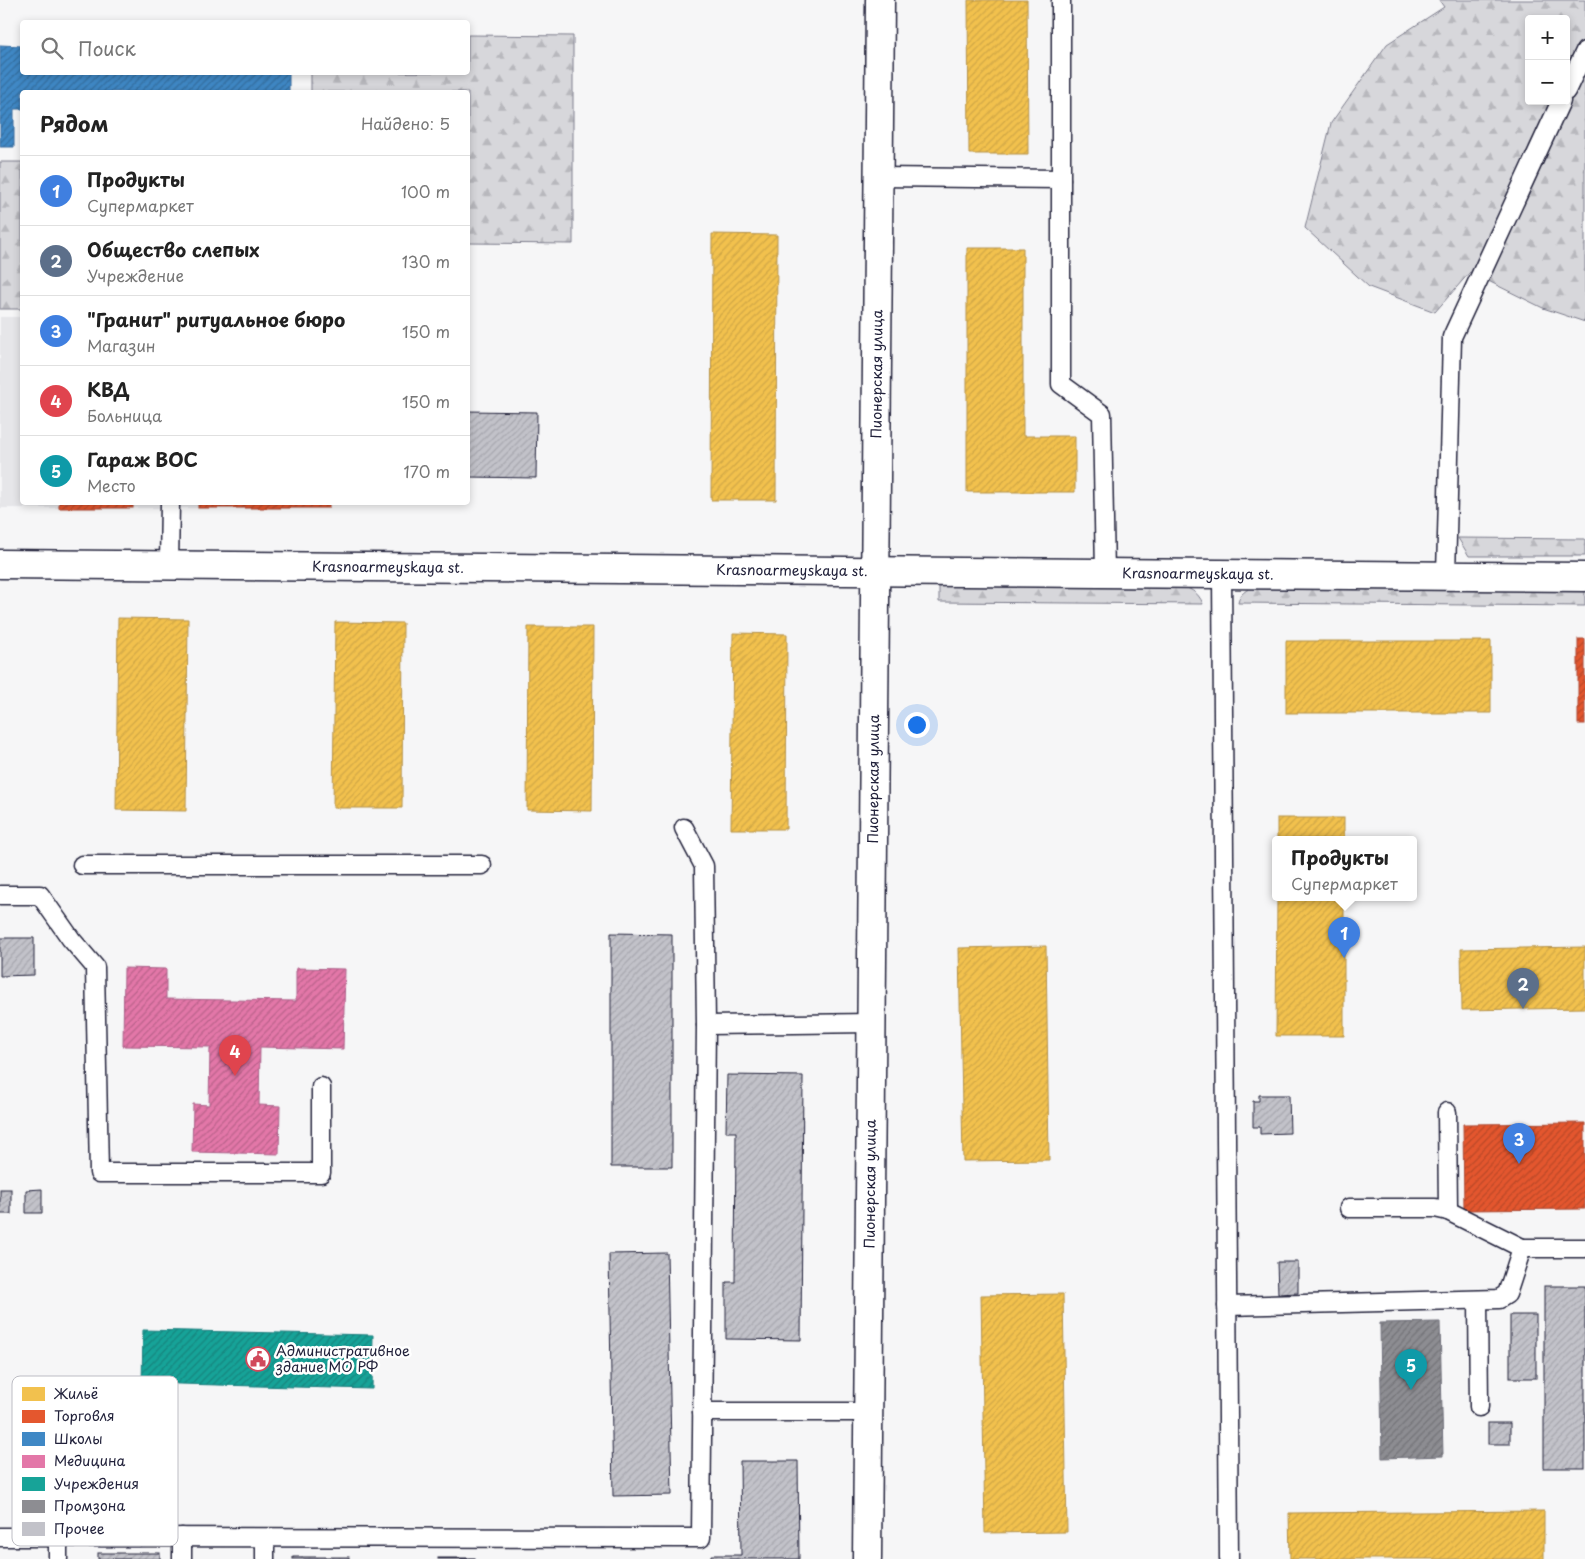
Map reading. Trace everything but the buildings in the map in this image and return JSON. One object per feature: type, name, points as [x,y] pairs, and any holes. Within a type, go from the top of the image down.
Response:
[{"type":"street","name":"Пионерская улица","points":[[867,1559],[880,0]]},
{"type":"street","name":"Krasnoarmeyskaya st.","points":[[0,564],[1585,576]]},
{"type":"lane","points":[[1061,0],[1061,384],[1102,414],[1105,573]]},
{"type":"lane","points":[[1570,82],[1585,50]]},
{"type":"lane","points":[[1446,575],[1452,337],[1559,105]]},
{"type":"lane","points":[[879,177],[1061,179]]},
{"type":"lane","points":[[169,565],[170,505]]},
{"type":"lane","points":[[1222,574],[1229,1559]]},
{"type":"lane","points":[[178,1537],[701,1538],[706,1025],[704,866],[684,828]]},
{"type":"lane","points":[[82,865],[482,865]]},
{"type":"lane","points":[[0,895],[40,895],[71,939],[95,968],[99,1173],[321,1173],[321,1087]]},
{"type":"lane","points":[[706,1025],[871,1023]]},
{"type":"lane","points":[[1447,1112],[1448,1211]]},
{"type":"lane","points":[[1348,1208],[1435,1208],[1448,1211],[1522,1248],[1585,1248]]},
{"type":"lane","points":[[1228,1306],[1499,1299],[1507,1294],[1522,1248]]},
{"type":"lane","points":[[1478,1300],[1479,1407]]},
{"type":"lane","points":[[702,1412],[869,1412]]},
{"type":"lane","points":[[182,1537],[182,1559]]},
{"type":"lane","points":[[265,1538],[265,1559]]},
{"type":"lane","points":[[58,1546],[58,1559]]},
{"type":"shaded area","points":[[0,317],[20,317],[20,505],[198,505],[198,508],[0,508]]},
{"type":"green space","points":[[1439,0],[1585,0],[1585,322],[1543,308],[1470,272],[1435,312],[1369,287],[1305,228],[1331,123],[1387,44],[1444,7]]},
{"type":"green space","points":[[470,35],[573,36],[573,244],[470,243],[470,90],[311,90],[311,75],[470,75]]},
{"type":"green space","points":[[0,162],[20,162],[20,309],[0,309]]},
{"type":"green space","points":[[1458,538],[1585,539],[1585,556],[1469,556]]},
{"type":"green space","points":[[939,583],[1176,585],[1192,591],[1203,604],[939,602]]},
{"type":"green space","points":[[1255,586],[1585,589],[1585,606],[1238,603],[1244,592]]},
{"type":"place","name":"Продукты","points":[[1344,958]]},
{"type":"place","name":"Общество слепых","points":[[1523,1009]]},
{"type":"place","name":"КВД","points":[[235,1076]]},
{"type":"place","name":"\"Гранит\" ритуальное бюро","points":[[1519,1164]]},
{"type":"place","name":"Административное здание МО РФ","points":[[258,1359]]},
{"type":"place","name":"Гараж ВОС","points":[[1411,1390]]}]
